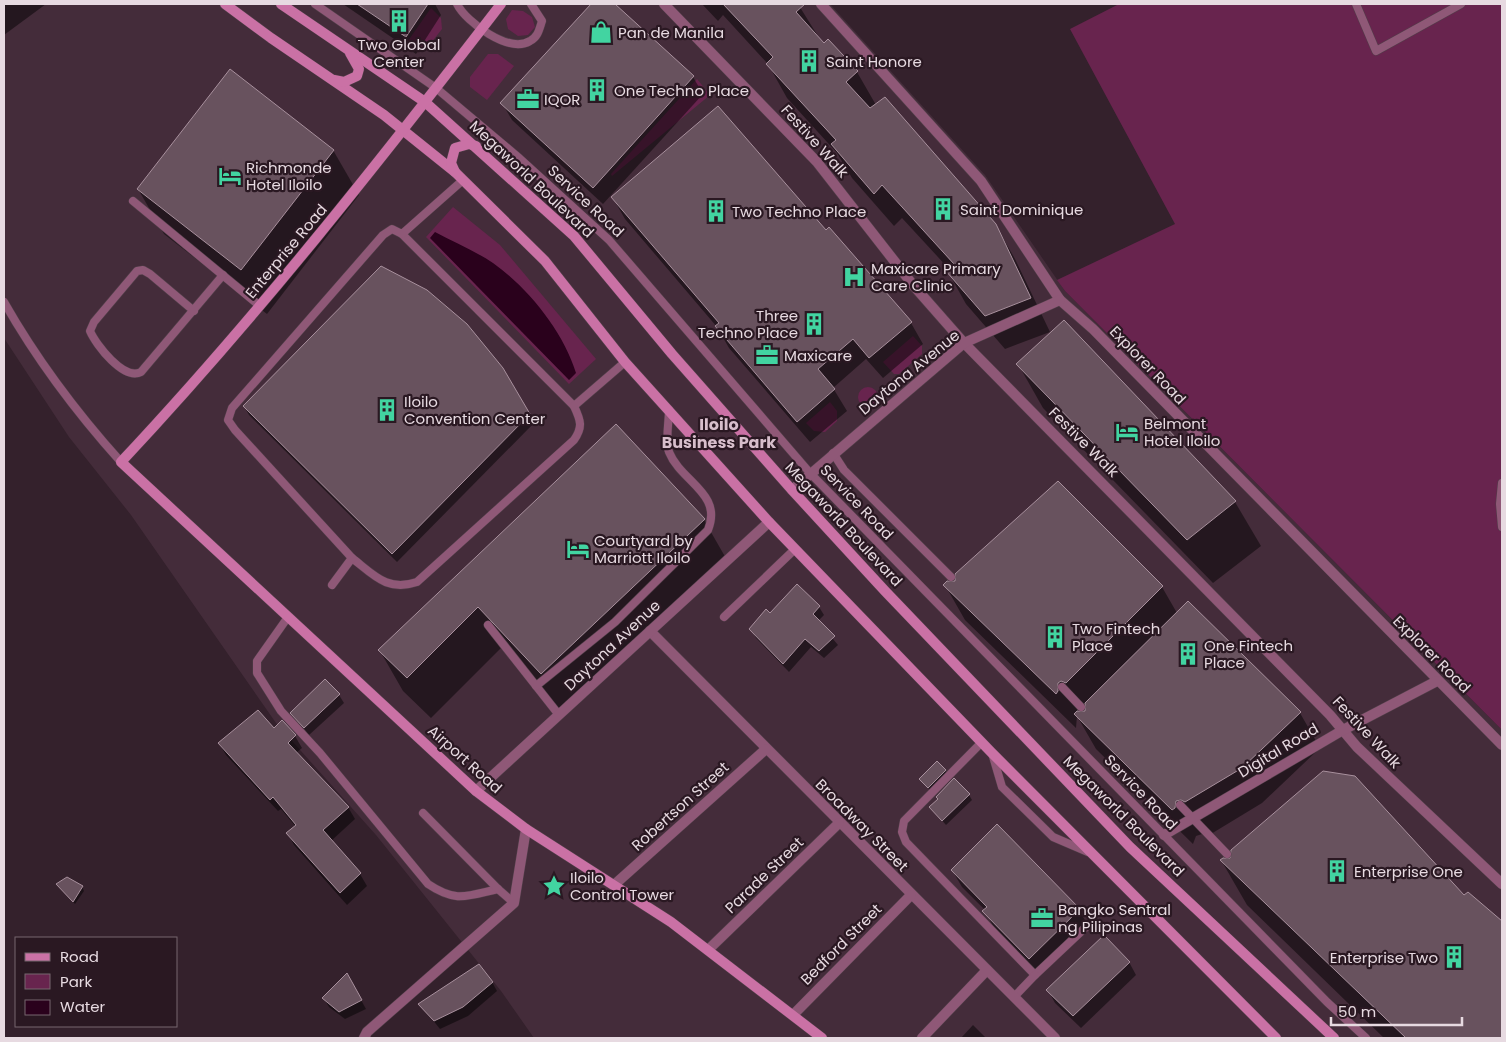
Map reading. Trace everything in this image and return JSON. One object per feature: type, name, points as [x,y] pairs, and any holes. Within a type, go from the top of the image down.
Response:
[{"type":"main road","points":[[225,4],[403,129],[455,172],[545,261],[625,362],[768,522],[991,752],[1276,1038]]},
{"type":"main road","name":"Megaworld Boulevard","points":[[280,4],[425,102],[574,236],[672,354],[792,490],[1130,847],[1334,1038]]},
{"type":"main road","name":"Enterprise Road","points":[[121,462],[260,306],[360,186],[501,4]]},
{"type":"main road","points":[[331,79],[344,82],[357,76],[359,69],[348,50]]},
{"type":"main road","points":[[455,172],[451,163],[455,148],[469,144],[477,147]]},
{"type":"main road","name":"Airport Road","points":[[121,462],[476,791],[526,829],[709,949],[822,1038]]},
{"type":"street","name":"Festive Walk","points":[[664,4],[817,162],[913,285],[964,343],[1324,708],[1358,747],[1502,884]]},
{"type":"street","name":"Explorer Road","points":[[821,4],[981,182],[1060,300],[1093,329],[1502,745]]},
{"type":"street","name":"Daytona Avenue","points":[[792,490],[964,343],[1060,300]]},
{"type":"street","name":"Daytona Avenue","points":[[476,791],[768,522]]},
{"type":"street","name":"Broadway Street","points":[[650,631],[1055,1038]]},
{"type":"street","name":"Digital Road","points":[[1164,835],[1343,730],[1437,681]]},
{"type":"street","name":"Robertson Street","points":[[614,886],[766,749]]},
{"type":"street","name":"Parade Street","points":[[709,949],[840,823]]},
{"type":"street","points":[[364,1038],[367,1032],[514,903],[526,829]]},
{"type":"street","name":"Bedford Street","points":[[793,1015],[911,894]]},
{"type":"street","points":[[922,1038],[987,970]]},
{"type":"lane","name":"Service Road","points":[[315,4],[436,88],[518,157],[609,240],[810,473],[1326,1002],[1366,1038]]},
{"type":"lane","points":[[457,4],[461,12],[480,30],[517,44],[529,42],[538,34],[542,21],[531,4]]},
{"type":"lane","points":[[1356,4],[1376,51],[1461,4]]},
{"type":"lane","points":[[402,234],[462,180]]},
{"type":"lane","points":[[133,201],[260,306]]},
{"type":"lane","points":[[392,230],[402,234],[574,406],[582,422],[580,431],[574,440],[417,582],[405,586],[384,583],[352,558],[234,430],[228,420],[232,408],[383,235],[392,230]]},
{"type":"lane","points":[[194,311],[143,270],[138,271],[94,322],[90,331],[95,343],[127,373],[135,375],[140,372],[194,311],[223,275]]},
{"type":"lane","points":[[4,302],[25,338],[65,397],[121,462]]},
{"type":"lane","points":[[574,406],[625,362]]},
{"type":"lane","points":[[536,686],[615,622],[708,530],[712,519],[711,506],[669,452],[669,410]]},
{"type":"lane","points":[[833,454],[844,470],[951,577]]},
{"type":"lane","points":[[1502,483],[1500,504],[1502,527]]},
{"type":"lane","points":[[724,617],[795,549]]},
{"type":"lane","points":[[332,585],[352,558]]},
{"type":"lane","points":[[288,617],[257,661],[257,673],[282,711],[320,753],[428,884],[442,894],[457,898],[498,889]]},
{"type":"lane","points":[[488,625],[559,715]]},
{"type":"lane","points":[[1062,687],[1081,707]]},
{"type":"lane","points":[[982,742],[904,821],[902,832],[906,842],[1036,976]]},
{"type":"lane","points":[[991,752],[1002,786],[1053,836],[1095,855]]},
{"type":"lane","points":[[1180,805],[1227,854]]},
{"type":"lane","points":[[423,813],[514,903]]},
{"type":"lane","points":[[1014,997],[1087,926]]},
{"type":"shaded area","name":"Iloilo Business Park","points":[[4,4],[830,4],[985,175],[1065,291],[1502,730],[1502,1038],[534,1038],[501,991],[376,835],[276,723],[131,515],[69,437],[4,338]]},
{"type":"green space","points":[[1119,4],[1502,4],[1502,730],[1065,291],[1057,280],[1175,224],[1070,29]]},
{"type":"green space","points":[[431,8],[441,18],[442,29],[427,48],[416,47],[408,41]]},
{"type":"green space","points":[[512,10],[523,11],[532,17],[535,27],[528,35],[518,36],[508,29],[506,19]]},
{"type":"green space","points":[[488,54],[498,54],[514,66],[487,100],[470,87],[470,77]]},
{"type":"green space","points":[[697,79],[710,95],[612,176],[611,174]]},
{"type":"green space","points":[[453,207],[500,245],[596,359],[569,384],[426,237]]},
{"type":"green space","points":[[913,336],[922,346],[922,354],[899,374],[894,374],[883,362]]},
{"type":"green space","points":[[868,387],[875,390],[878,397],[875,404],[868,407],[861,404],[858,397],[861,390]]},
{"type":"green space","points":[[830,402],[837,411],[837,421],[825,432],[814,431],[806,423]]},
{"type":"water","points":[[435,232],[493,263],[531,298],[553,326],[570,357],[576,373],[569,380],[430,238]]},
{"type":"building","name":"Two Global Center","points":[[357,4],[428,4],[406,37]]},
{"type":"building","name":"One Techno Place","points":[[591,4],[615,4],[694,76],[593,188],[500,103]]},
{"type":"building","name":"Saint Dominique","points":[[723,4],[805,4],[796,12],[824,43],[828,39],[858,71],[846,82],[870,108],[885,97],[996,224],[1031,298],[985,316],[945,270],[954,264],[882,185],[874,194],[831,144],[836,140],[766,64],[773,57]]},
{"type":"building","name":"Richmonde Hotel Iloilo","points":[[230,69],[334,150],[241,270],[137,189]]},
{"type":"building","points":[[718,106],[826,230],[829,227],[912,322],[869,358],[853,339],[818,369],[835,389],[797,422],[715,326],[719,323],[611,197]]},
{"type":"building","name":"Iloilo Convention Center","points":[[381,266],[427,290],[467,324],[503,368],[530,414],[392,554],[243,406]]},
{"type":"building","name":"Belmont Hotel Iloilo","points":[[1064,320],[1236,501],[1187,540],[1016,364]]},
{"type":"building","name":"Courtyard by Marriott Iloilo","points":[[616,424],[705,519],[541,674],[478,607],[407,678],[378,650]]},
{"type":"building","name":"Two Fintech Place","points":[[1058,481],[1163,586],[1066,683],[1061,681],[1058,683],[1056,694],[943,585],[947,581],[955,581],[955,574]]},
{"type":"building","points":[[797,584],[820,606],[813,614],[835,636],[819,651],[805,639],[783,664],[749,629],[766,609],[770,613]]},
{"type":"building","name":"One Fintech Place","points":[[1188,601],[1301,712],[1242,768],[1185,802],[1181,800],[1176,801],[1175,808],[1172,810],[1074,714],[1077,711],[1085,711],[1085,703]]},
{"type":"building","points":[[325,679],[340,694],[304,728],[290,713]]},
{"type":"building","points":[[258,710],[274,728],[282,720],[296,735],[288,743],[349,807],[323,830],[361,873],[340,893],[286,833],[296,825],[273,797],[270,800],[218,743]]},
{"type":"building","points":[[937,761],[946,770],[928,788],[919,779]]},
{"type":"building","name":"Enterprise One","points":[[1323,771],[1355,776],[1464,895],[1468,892],[1502,921],[1502,1038],[1406,1038],[1220,860],[1230,858],[1231,850]]},
{"type":"building","points":[[954,778],[970,794],[942,821],[929,807],[938,799],[936,797]]},
{"type":"building","points":[[997,824],[1080,909],[1029,959],[982,911],[987,907],[951,870]]},
{"type":"building","points":[[67,877],[83,886],[73,902],[56,884]]},
{"type":"building","points":[[1104,935],[1130,962],[1073,1016],[1046,990]]},
{"type":"building","points":[[479,964],[493,982],[463,1007],[434,1021],[418,1004]]},
{"type":"building","points":[[347,973],[362,1000],[339,1012],[322,998]]},
{"type":"place","name":"Two Global Center","points":[[399,21]]},
{"type":"place","name":"Pan de Manila","points":[[601,32]]},
{"type":"place","name":"Saint Honore","points":[[809,61]]},
{"type":"place","name":"One Techno Place","points":[[597,90]]},
{"type":"place","name":"IQOR","points":[[528,99]]},
{"type":"place","name":"Richmonde Hotel Iloilo","points":[[230,176]]},
{"type":"place","name":"Saint Dominique","points":[[943,209]]},
{"type":"place","name":"Two Techno Place","points":[[716,211]]},
{"type":"place","name":"Maxicare Primary Care Clinic","points":[[854,277]]},
{"type":"place","name":"Three Techno Place","points":[[814,324]]},
{"type":"place","name":"Maxicare","points":[[767,355]]},
{"type":"place","name":"Iloilo Convention Center","points":[[387,410]]},
{"type":"place","name":"Belmont Hotel Iloilo","points":[[1127,432]]},
{"type":"place","name":"Courtyard by Marriott Iloilo","points":[[578,549]]},
{"type":"place","name":"Two Fintech Place","points":[[1055,637]]},
{"type":"place","name":"One Fintech Place","points":[[1188,654]]},
{"type":"place","name":"Enterprise One","points":[[1337,871]]},
{"type":"place","name":"Iloilo Control Tower","points":[[554,886]]},
{"type":"place","name":"Bangko Sentral ng Pilipinas","points":[[1042,918]]},
{"type":"place","name":"Enterprise Two","points":[[1454,957]]},
{"type":"district","name":"Iloilo Business Park","points":[[719,433]]}]
